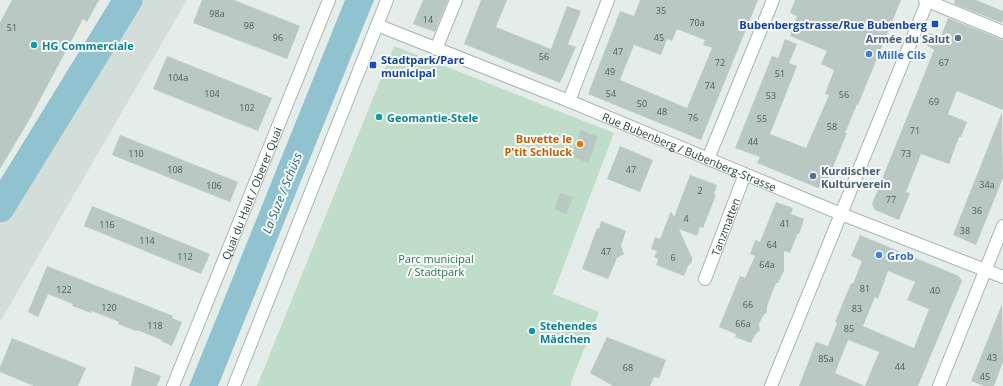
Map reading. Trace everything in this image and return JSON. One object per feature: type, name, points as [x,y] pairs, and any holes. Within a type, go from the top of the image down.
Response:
[{"type":"street","name":"Quai du Haut / Oberer Quai","points":[[173,386],[329,0]]},
{"type":"street","points":[[234,386],[387,0]]},
{"type":"street","points":[[436,48],[456,0]]},
{"type":"street","points":[[569,101],[608,0]]},
{"type":"street","points":[[708,158],[772,0]]},
{"type":"street","points":[[771,386],[927,0],[1003,32]]},
{"type":"street","name":"Rue Bubenberg / Bubenberg-Strasse","points":[[377,25],[569,101],[841,214],[1003,278]]},
{"type":"street","name":"Tanzmatten","points":[[705,279],[745,174]]},
{"type":"street","points":[[939,386],[1003,226]]},
{"type":"shaded area","points":[[136,0],[187,0],[0,322],[0,224]]},
{"type":"green space","name":"Parc municipal / Stadtpark","points":[[394,46],[614,133],[553,294],[599,312],[571,382],[571,386],[257,386]]},
{"type":"water","points":[[345,0],[374,0],[218,386],[189,386]]},
{"type":"building","name":"HG Commerciale","points":[[12,0],[99,0],[87,22],[83,19],[28,122],[0,169],[0,22]]},
{"type":"building","points":[[202,0],[234,0],[300,26],[287,59],[193,23]]},
{"type":"building","points":[[423,0],[448,0],[435,32],[413,24]]},
{"type":"building","points":[[481,0],[507,0],[496,27],[551,49],[567,6],[581,11],[568,44],[576,47],[560,83],[464,44]]},
{"type":"building","points":[[640,0],[758,0],[701,140],[588,94],[620,11],[634,16]],"holes":[[[677,29],[705,40],[703,45],[712,48],[687,108],[620,80],[634,45],[661,55],[667,39],[672,41]]]},
{"type":"building","points":[[795,0],[901,0],[845,133],[847,133],[826,184],[818,188],[757,163],[760,157],[735,148],[772,56],[778,58],[785,39],[797,44],[789,63],[797,66],[770,134],[806,148],[829,95],[825,94],[834,70],[821,64],[827,51],[790,36],[797,16],[790,13]]},
{"type":"building","points":[[955,0],[976,0],[1003,11],[1002,23],[954,4]]},
{"type":"building","points":[[948,18],[1003,40],[1003,110],[957,91],[948,114],[967,122],[961,137],[959,137],[949,164],[921,154],[906,192],[910,193],[899,220],[875,210],[872,204],[934,50],[925,44],[928,33],[941,36]]},
{"type":"building","points":[[167,56],[272,98],[258,131],[153,89]]},
{"type":"building","points":[[1002,112],[1003,178],[976,245],[953,235]]},
{"type":"building","points":[[581,130],[598,137],[588,163],[571,156]]},
{"type":"building","points":[[120,135],[238,182],[230,202],[112,155]]},
{"type":"building","points":[[620,146],[653,160],[640,192],[607,179]]},
{"type":"building","points":[[690,175],[717,185],[714,194],[716,195],[703,228],[700,227],[697,236],[679,229],[692,258],[692,262],[688,266],[684,276],[656,265],[658,259],[654,257],[657,251],[651,249],[655,237],[660,239],[671,211],[674,217]]},
{"type":"building","points":[[560,193],[573,197],[566,214],[554,209]]},
{"type":"building","points":[[776,202],[793,208],[791,214],[804,219],[800,232],[797,235],[790,253],[784,251],[784,271],[778,283],[776,283],[767,306],[767,312],[759,324],[760,330],[755,335],[751,343],[735,337],[736,334],[719,327],[740,276],[745,278],[755,256],[750,254],[755,240],[760,242]]},
{"type":"building","points":[[92,206],[210,254],[201,274],[84,226]]},
{"type":"building","points":[[601,221],[626,231],[621,246],[624,254],[617,258],[608,279],[582,269]]},
{"type":"building","points":[[860,235],[959,276],[962,281],[918,386],[865,386],[799,386],[816,342],[828,346],[837,323],[835,322],[851,283],[853,284],[862,261],[851,256]],"holes":[[[888,271],[915,282],[907,300],[929,309],[914,348],[863,326],[875,297],[878,299]],[[848,340],[879,352],[865,386],[835,373]]]},
{"type":"building","points":[[47,266],[173,316],[172,318],[182,322],[172,346],[161,341],[162,340],[118,324],[119,322],[92,311],[91,313],[72,306],[73,304],[48,294],[38,317],[28,312]]},
{"type":"building","points":[[1002,304],[1003,362],[994,386],[984,386],[971,381]]},
{"type":"building","points":[[607,337],[666,360],[659,378],[654,377],[650,386],[613,386],[590,373]]},
{"type":"building","points":[[12,338],[86,368],[78,386],[34,386],[0,372],[0,367]]},
{"type":"building","points":[[135,366],[161,376],[157,386],[131,386]]},
{"type":"waterway","name":"La Suze / Schüss","points":[[0,208],[128,0]]},
{"type":"place","name":"Bubenbergstrasse/Rue Bubenberg","points":[[935,24]]},
{"type":"place","name":"Armée du Salut","points":[[958,38]]},
{"type":"place","name":"HG Commerciale","points":[[34,45]]},
{"type":"place","name":"Mille Cils","points":[[869,54]]},
{"type":"place","name":"Stadtpark/Parc municipal","points":[[373,65]]},
{"type":"place","name":"Geomantie-Stele","points":[[379,117]]},
{"type":"place","name":"Buvette le P'tit Schluck","points":[[580,144]]},
{"type":"place","name":"Kurdischer Kulturverein","points":[[813,176]]},
{"type":"place","name":"Grob","points":[[879,255]]},
{"type":"place","name":"Stehendes Mädchen","points":[[532,331]]}]
